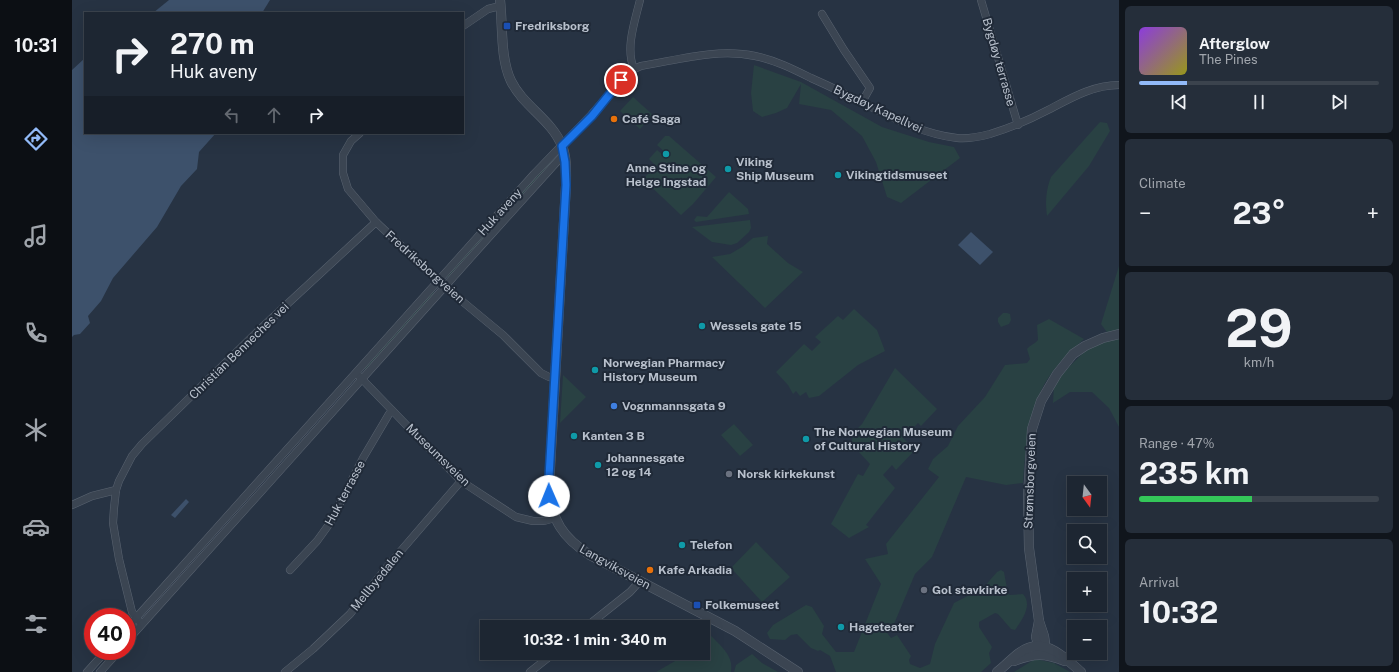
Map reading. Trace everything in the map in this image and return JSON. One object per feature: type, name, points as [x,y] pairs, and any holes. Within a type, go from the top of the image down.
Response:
[{"type":"street","points":[[634,69],[631,62],[631,40],[640,0]]},
{"type":"street","name":"Bygdøy terrasse","points":[[981,0],[1018,125]]},
{"type":"street","points":[[464,25],[488,9],[500,3]]},
{"type":"street","name":"Langviksveien","points":[[500,3],[505,62],[509,77],[516,89],[555,133],[563,150],[566,185],[549,487],[550,504],[555,518],[565,535],[580,548],[599,560],[735,631],[798,672]]},
{"type":"street","points":[[822,14],[870,88],[862,102]]},
{"type":"street","name":"Bygdøy Kapellvei","points":[[634,69],[641,66],[704,55],[729,53],[754,56],[773,61],[862,102],[902,123],[933,133],[958,138],[982,136],[1018,125],[1086,91],[1106,85],[1119,86]]},
{"type":"street","name":"Huk aveny","points":[[136,631],[445,287],[592,116],[621,80],[634,69]]},
{"type":"street","name":"Fredriksborgveien","points":[[359,134],[351,141],[345,150],[342,160],[343,173],[348,189],[376,222],[445,287],[503,335],[541,373],[555,378]]},
{"type":"street","name":"Huk aveny","points":[[136,618],[534,174],[563,150]]},
{"type":"street","name":"Christian Benneches vei","points":[[131,608],[113,524],[116,490],[132,456],[142,444],[257,332],[376,222]]},
{"type":"street","name":"Strømsborgveien","points":[[1041,649],[1036,632],[1039,622],[1029,548],[1028,496],[1032,429],[1041,401],[1057,374],[1073,354],[1103,338],[1119,334]]},
{"type":"street","name":"Museumsveien","points":[[356,373],[461,481],[516,517],[533,521],[555,518]]},
{"type":"street","points":[[322,410],[329,416]]},
{"type":"street","name":"Huk terrasse","points":[[290,570],[317,541],[330,523],[363,458],[392,411]]},
{"type":"street","points":[[289,447],[296,453]]},
{"type":"street","name":"Mellbyedalen","points":[[285,672],[313,649],[350,614],[387,567],[461,481]]},
{"type":"street","points":[[252,488],[259,494]]},
{"type":"street","points":[[72,505],[92,496],[116,490]]},
{"type":"street","points":[[214,530],[221,537]]},
{"type":"street","points":[[173,577],[179,583]]},
{"type":"street","points":[[595,620],[630,592],[640,581]]},
{"type":"street","points":[[136,618],[142,624]]},
{"type":"street","points":[[997,672],[1008,664],[1041,649],[1078,669]]},
{"type":"street","points":[[90,671],[99,660]]},
{"type":"street","points":[[100,672],[110,660]]},
{"type":"street","points":[[530,672],[545,660]]},
{"type":"green space","points":[[754,65],[801,82],[882,127],[929,142],[954,147],[960,158],[901,203],[887,197],[876,162],[862,136],[831,110],[799,104],[801,84],[787,108],[762,117],[753,111],[751,93]]},
{"type":"green space","points":[[633,97],[653,115],[640,129],[620,111]]},
{"type":"green space","points":[[1100,122],[1107,123],[1110,131],[1089,166],[1047,216],[1046,196],[1051,177]]},
{"type":"green space","points":[[665,136],[669,136],[716,177],[693,204],[681,215],[643,179],[656,166],[649,159],[657,150],[665,157],[667,154],[657,145]]},
{"type":"green space","points":[[549,162],[551,163],[448,277],[447,276]]},
{"type":"green space","points":[[729,192],[748,209],[749,214],[696,222],[694,220],[697,216],[707,217]]},
{"type":"green space","points":[[750,220],[751,228],[749,232],[737,243],[731,245],[712,242],[692,227]]},
{"type":"green space","points":[[768,236],[767,244],[788,263],[803,272],[765,308],[712,257],[730,254],[753,238]]},
{"type":"green space","points":[[1119,266],[1119,427],[1109,408],[1092,392],[1070,392],[1053,403],[1054,385],[1061,375],[1085,351],[1111,338],[1101,324]]},
{"type":"green space","points":[[433,292],[435,293],[365,370],[365,368]]},
{"type":"green space","points":[[854,309],[877,330],[885,351],[858,365],[819,396],[809,398],[806,392],[800,396],[796,391],[793,394],[788,385],[776,372],[804,344],[812,351],[821,342],[815,337],[838,316],[843,320]]},
{"type":"green space","points":[[1003,313],[1010,314],[1011,320],[1009,324],[1001,327],[998,322],[998,318]]},
{"type":"green space","points":[[1049,319],[1084,339],[1053,371],[1040,394],[1035,406],[1029,432],[1023,483],[1006,485],[966,477],[932,557],[915,574],[894,624],[885,630],[891,638],[897,635],[911,656],[909,660],[910,664],[920,668],[930,664],[935,644],[954,603],[983,588],[997,572],[1001,570],[1004,572],[1008,594],[1023,594],[1026,598],[1027,608],[1015,630],[1011,629],[998,614],[995,613],[979,622],[979,627],[992,647],[989,653],[991,663],[981,672],[836,672],[830,656],[820,650],[818,651],[811,648],[797,634],[791,635],[785,640],[770,639],[767,633],[773,625],[806,605],[812,607],[824,626],[822,634],[836,652],[854,652],[881,584],[865,559],[888,554],[886,544],[939,477],[928,469],[933,459],[948,446],[958,426],[985,397],[1005,365],[1027,363],[1030,359],[1027,349],[1038,340],[1037,325]]},
{"type":"green space","points":[[895,368],[937,409],[921,426],[918,423],[903,438],[915,450],[896,470],[892,465],[883,475],[895,488],[866,525],[869,527],[849,538],[831,524],[858,474],[863,476],[870,464],[858,451],[850,448],[854,432],[862,424]]},
{"type":"green space","points":[[563,375],[586,397],[560,423]]},
{"type":"green space","points":[[734,424],[753,445],[740,456],[721,435]]},
{"type":"green space","points":[[756,542],[790,577],[762,602],[731,568]]},
{"type":"green space","points":[[710,635],[722,647],[731,661],[731,672],[656,672],[677,660],[710,660]]},
{"type":"green space","points":[[752,654],[762,663],[778,672],[734,672],[736,665]]},
{"type":"green space","points":[[1035,659],[1054,663],[1070,672],[1014,672]]},
{"type":"water","points":[[169,0],[270,0],[263,12],[154,12]]},
{"type":"water","points":[[84,59],[84,134],[215,134],[199,152],[197,169],[181,186],[157,227],[113,278],[101,301],[88,316],[90,323],[80,334],[72,337],[72,70]]},
{"type":"water","points":[[971,232],[993,252],[980,265],[958,245]]},
{"type":"water","points":[[186,499],[189,502],[175,518],[171,515]]},
{"type":"place","name":"Fredriksborg","points":[[507,26]]},
{"type":"place","name":"Café Saga","points":[[614,119]]},
{"type":"place","name":"Anne Stine og Helge Ingstad","points":[[666,154]]},
{"type":"place","name":"Viking Ship Museum","points":[[728,169]]},
{"type":"place","name":"Vikingtidsmuseet","points":[[838,175]]},
{"type":"place","name":"Wessels gate 15","points":[[702,326]]},
{"type":"place","name":"Norwegian Pharmacy History Museum","points":[[595,370]]},
{"type":"place","name":"Vognmannsgata 9","points":[[614,406]]},
{"type":"place","name":"Kanten 3 B","points":[[574,436]]},
{"type":"place","name":"The Norwegian Museum of Cultural History","points":[[806,439]]},
{"type":"place","name":"Johannesgate 12 og 14","points":[[598,465]]},
{"type":"place","name":"Norsk kirkekunst","points":[[729,474]]},
{"type":"place","name":"Telefon","points":[[682,545]]},
{"type":"place","name":"Kafe Arkadia","points":[[650,570]]},
{"type":"place","name":"Gol stavkirke","points":[[924,590]]},
{"type":"place","name":"Folkemuseet","points":[[697,605]]},
{"type":"place","name":"Hageteater","points":[[841,627]]},
{"type":"route","points":[[549,496],[566,185],[566,170],[562,146],[592,116],[621,80]]}]
